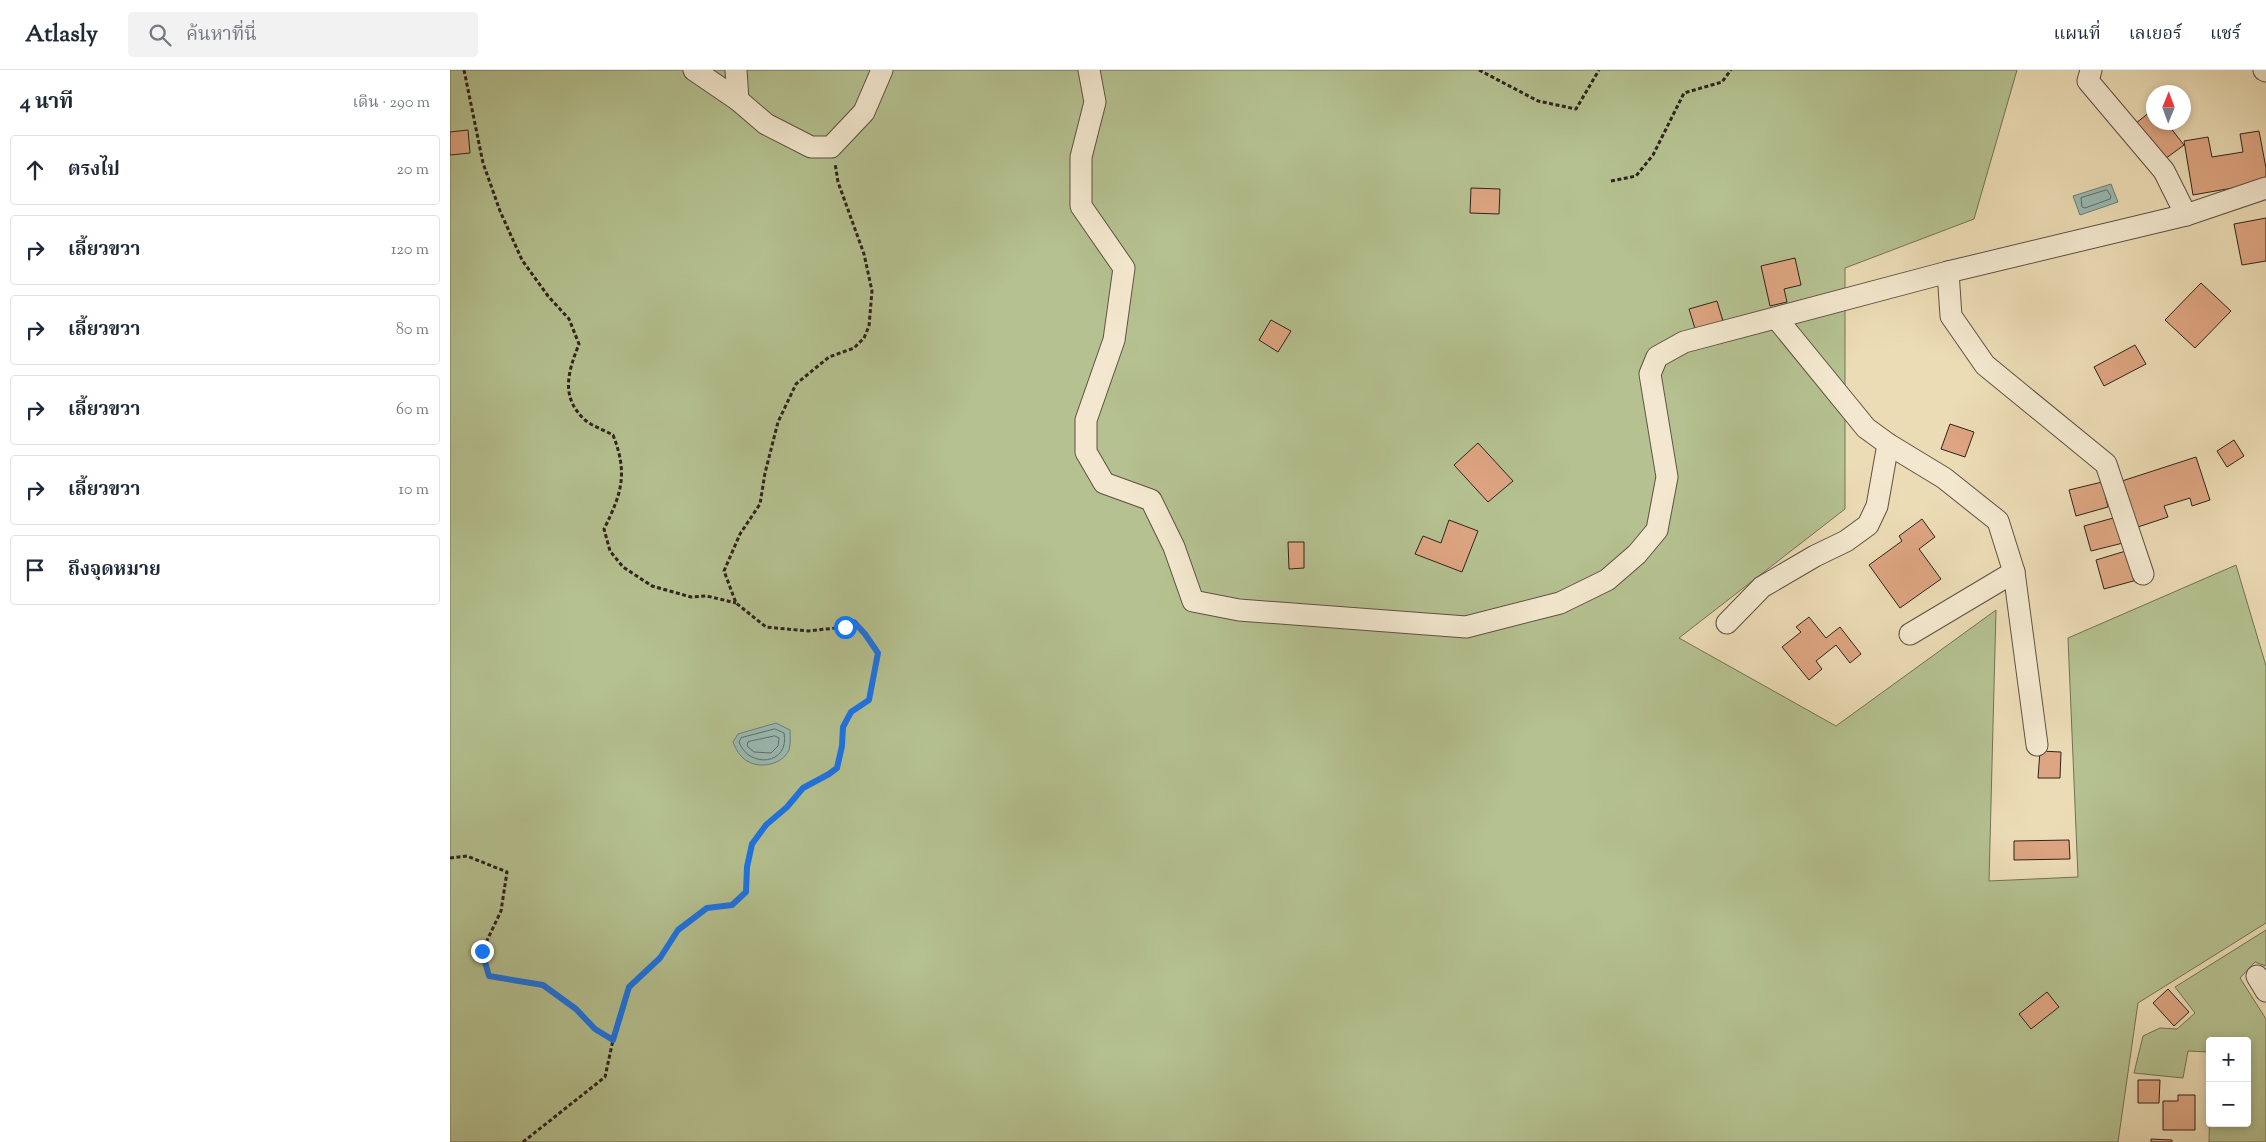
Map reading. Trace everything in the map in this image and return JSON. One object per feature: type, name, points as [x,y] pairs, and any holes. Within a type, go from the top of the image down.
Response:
[{"type":"street","points":[[694,70],[738,100],[766,124],[811,147],[831,147],[864,112],[882,70]]},
{"type":"street","points":[[736,70],[738,100]]},
{"type":"street","points":[[1089,70],[1095,102],[1081,157],[1081,206],[1124,268],[1114,340],[1094,392],[1086,420],[1086,452],[1104,483],[1150,500],[1174,547],[1193,601],[1238,610],[1466,627],[1560,603],[1607,580],[1637,554],[1657,530],[1667,477],[1650,374],[1657,357],[1684,342],[1777,319],[1948,272],[2186,215],[2266,188]]},
{"type":"street","points":[[2091,70],[2088,81],[2164,171],[2186,215]]},
{"type":"street","points":[[1948,272],[1951,316],[1985,365],[2106,464],[2143,574]]},
{"type":"street","points":[[1777,319],[1866,428],[1888,444],[1944,478],[1998,521],[2014,572],[2037,745]]},
{"type":"street","points":[[1727,623],[1762,587],[1815,556],[1846,541],[1868,525],[1877,506],[1888,444]]},
{"type":"street","points":[[1910,634],[2014,572]]},
{"type":"path","points":[[464,70],[476,119],[483,163],[500,211],[522,260],[548,296],[569,319],[579,344],[568,371],[570,401],[586,420],[613,435],[620,453],[623,470],[619,492],[613,511],[604,529],[610,551],[623,567],[652,586],[691,597],[707,596],[736,603],[766,627],[808,631],[845,627],[854,622],[878,653],[869,700],[851,712],[843,727],[842,746],[837,768],[803,788],[787,807],[766,825],[752,844],[747,867],[746,892],[732,905],[707,908],[678,930],[660,958],[629,987],[613,1040],[605,1077],[523,1142]]},
{"type":"path","points":[[1479,70],[1538,101],[1576,110],[1599,70]]},
{"type":"path","points":[[1611,181],[1636,176],[1653,155],[1684,93],[1722,82],[1731,70]]},
{"type":"path","points":[[736,603],[724,571],[740,534],[760,504],[765,473],[778,422],[796,384],[829,358],[854,348],[864,338],[869,326],[872,291],[864,254],[838,182],[831,147]]},
{"type":"path","points":[[450,858],[467,856],[507,872],[501,911],[482,951],[489,976],[543,985],[576,1009],[595,1029],[613,1040]]},
{"type":"green space","points":[[450,70],[2017,70],[1974,219],[1845,268],[1845,509],[1679,638],[1836,726],[1996,610],[1989,881],[2078,877],[2068,638],[2236,565],[2266,666],[2266,923],[2138,1003],[2118,1142],[450,1142]]},
{"type":"green space","points":[[2266,930],[2266,966],[2255,962],[2240,978],[2266,1019],[2266,1142],[2209,1142],[2209,1127],[2251,1127],[2251,1037],[2206,1037],[2206,1052],[2188,1051],[2183,1078],[2134,1073],[2143,1036],[2160,1028],[2177,1029],[2195,1013],[2175,987]]},
{"type":"water","points":[[2111,184],[2118,202],[2080,215],[2073,196]]},
{"type":"water","points":[[776,723],[790,730],[790,748],[786,755],[776,762],[764,765],[752,763],[742,757],[733,742],[738,734]]},
{"type":"building","points":[[2146,115],[2146,130],[2172,130],[2184,145],[2165,159],[2136,123]]},
{"type":"building","points":[[468,130],[470,153],[450,155],[450,132]]},
{"type":"building","points":[[2259,131],[2266,168],[2266,182],[2193,195],[2184,141],[2208,137],[2212,157],[2243,152],[2240,134]]},
{"type":"building","points":[[1471,188],[1500,189],[1499,214],[1470,213]]},
{"type":"building","points":[[2266,218],[2266,261],[2242,265],[2234,224]]},
{"type":"building","points":[[1795,258],[1801,285],[1784,289],[1787,302],[1770,306],[1761,266]]},
{"type":"building","points":[[2201,283],[2231,311],[2195,348],[2165,320]]},
{"type":"building","points":[[1717,301],[1725,328],[1697,335],[1689,309]]},
{"type":"building","points":[[1271,320],[1291,331],[1278,352],[1259,340]]},
{"type":"building","points":[[2135,345],[2146,364],[2104,386],[2094,367]]},
{"type":"building","points":[[1950,424],[1974,432],[1965,457],[1941,449]]},
{"type":"building","points":[[2234,440],[2244,456],[2227,467],[2217,451]]},
{"type":"building","points":[[1478,443],[1513,481],[1488,502],[1454,465]]},
{"type":"building","points":[[2196,457],[2210,500],[2192,506],[2190,498],[2164,506],[2168,517],[2138,527],[2122,481]]},
{"type":"building","points":[[2102,482],[2108,507],[2076,516],[2069,490]]},
{"type":"building","points":[[2117,517],[2123,543],[2091,551],[2084,526]]},
{"type":"building","points":[[1922,519],[1935,537],[1919,549],[1941,579],[1900,608],[1869,565],[1902,541],[1899,536]]},
{"type":"building","points":[[1449,520],[1478,531],[1462,572],[1415,554],[1423,536],[1441,543]]},
{"type":"building","points":[[1288,542],[1304,542],[1304,568],[1289,569]]},
{"type":"building","points":[[2129,550],[2137,580],[2104,589],[2096,560]]},
{"type":"building","points":[[1809,617],[1826,638],[1840,627],[1861,654],[1850,663],[1836,645],[1816,661],[1822,669],[1809,680],[1782,647],[1801,632],[1796,627]]},
{"type":"building","points":[[2040,751],[2061,752],[2060,778],[2038,778]]},
{"type":"building","points":[[2069,840],[2070,859],[2014,860],[2014,841]]},
{"type":"building","points":[[2168,989],[2189,1012],[2174,1026],[2153,1003]]},
{"type":"building","points":[[2047,992],[2059,1007],[2031,1029],[2019,1014]]},
{"type":"building","points":[[2138,1080],[2160,1080],[2159,1103],[2138,1103]]},
{"type":"building","points":[[2178,1095],[2195,1095],[2195,1130],[2163,1130],[2163,1101],[2178,1101]]},
{"type":"building","points":[[2151,1139],[2172,1140],[2172,1142],[2151,1142]]},
{"type":"route","points":[[482,951],[489,976],[543,985],[576,1009],[595,1029],[613,1040],[629,987],[660,958],[678,930],[707,908],[732,905],[746,892],[747,867],[752,844],[766,825],[787,807],[803,788],[837,768],[842,746],[843,727],[851,712],[869,700],[878,653],[854,622],[845,627]]}]
